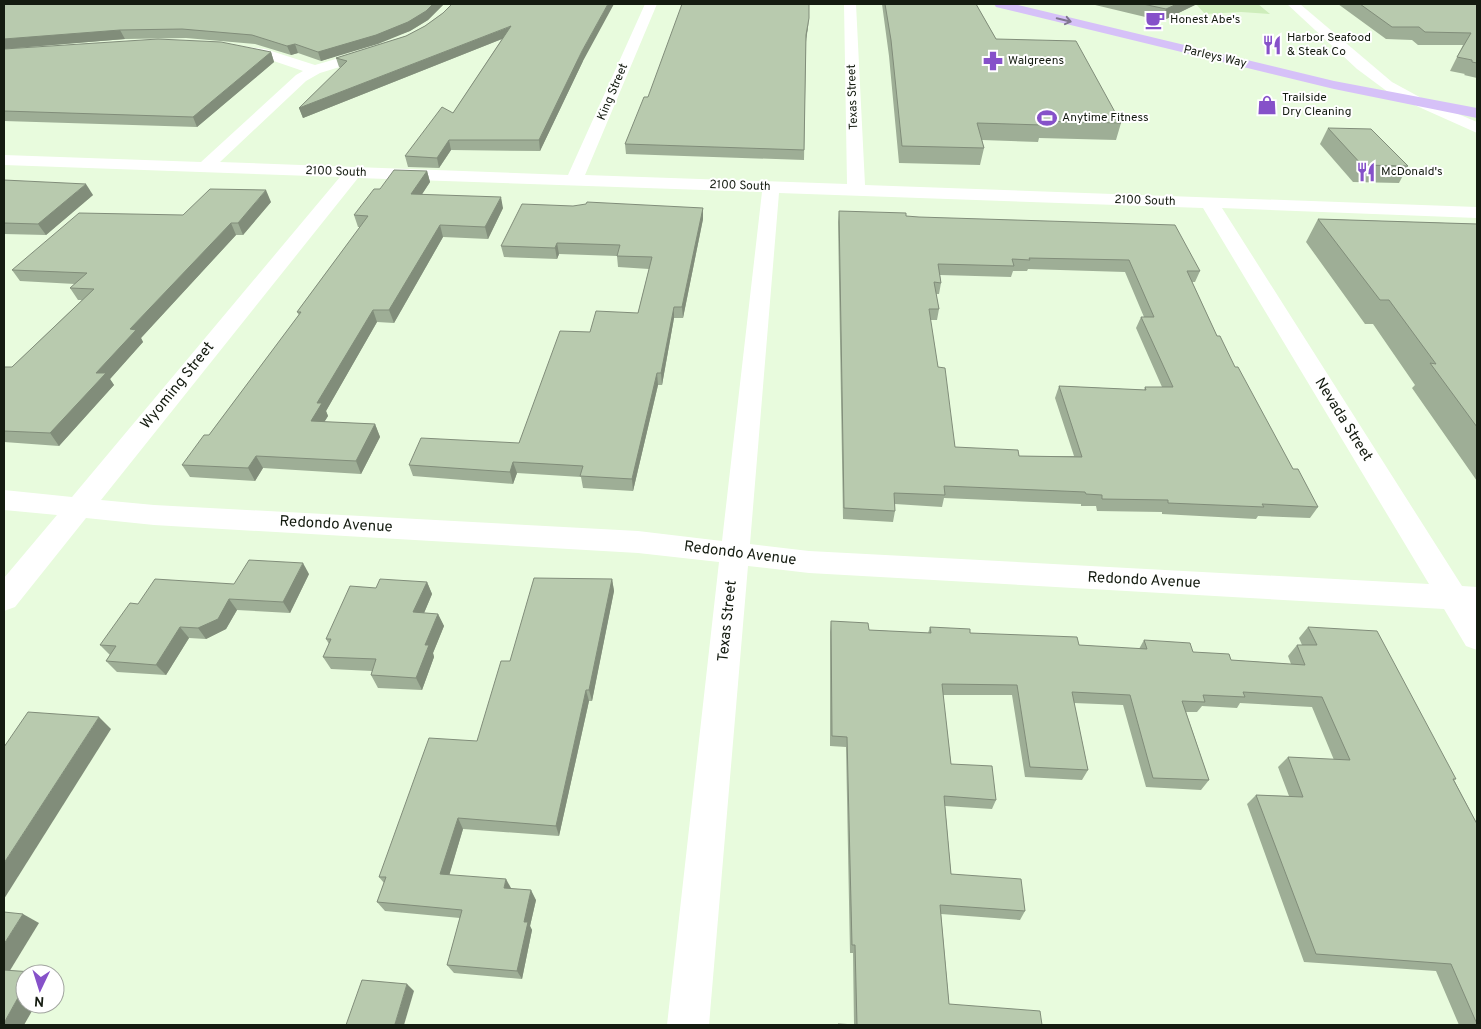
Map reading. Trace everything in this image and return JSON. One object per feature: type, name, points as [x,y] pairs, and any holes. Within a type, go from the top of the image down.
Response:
[{"type":"main road","name":"Parleys Way","points":[[1000,4],[1196,53],[1424,104]]},
{"type":"main road","name":"Parleys Way","points":[[1041,4],[1207,45],[1381,84]]},
{"type":"main road","points":[[1381,84],[1477,101]]},
{"type":"main road","points":[[1424,104],[1477,113]]},
{"type":"street","name":"King Street","points":[[574,180],[651,4]]},
{"type":"street","name":"Texas Street","points":[[850,4],[856,190]]},
{"type":"street","points":[[1293,4],[1381,84],[1477,128]]},
{"type":"street","points":[[220,46],[264,53],[315,70]]},
{"type":"street","points":[[205,167],[296,82],[315,70],[386,48]]},
{"type":"street","points":[[1424,104],[1418,112],[1476,144]]},
{"type":"street","name":"2100 South","points":[[4,160],[1477,212]]},
{"type":"street","name":"Wyoming Street","points":[[4,599],[353,172]]},
{"type":"street","name":"Texas Street","points":[[688,1025],[770,187]]},
{"type":"street","name":"Nevada Street","points":[[1209,203],[1465,599],[1477,637]]},
{"type":"street","name":"Redondo Avenue","points":[[4,500],[154,515],[638,542],[808,562],[1465,599]]},
{"type":"green space","points":[[1196,4],[1258,4],[1270,14],[1241,12],[1205,14]]},
{"type":"building","points":[[4,4],[433,4],[426,11],[408,22],[376,35],[318,52],[295,44],[287,46],[252,35],[182,29],[120,30],[4,39]]},
{"type":"building","points":[[452,4],[608,4],[582,51],[539,140],[449,140],[437,158],[405,156],[442,107],[453,113],[511,26],[299,108],[347,61],[336,58],[406,36],[425,26]]},
{"type":"building","points":[[682,4],[809,4],[806,35],[804,150],[625,144],[644,97],[648,97]]},
{"type":"building","points":[[885,4],[976,4],[996,39],[1076,41],[1121,123],[1041,121],[1042,125],[977,123],[984,148],[902,146],[891,40]]},
{"type":"building","points":[[1143,4],[1177,4],[1166,9]]},
{"type":"building","points":[[1360,4],[1477,4],[1477,63],[1457,57],[1471,33],[1425,32],[1419,27],[1392,27]]},
{"type":"building","points":[[158,39],[221,42],[271,52],[193,117],[4,111],[4,49]]},
{"type":"building","points":[[1328,128],[1371,129],[1408,166],[1362,165]]},
{"type":"building","points":[[394,170],[427,171],[411,194],[501,197],[485,227],[440,225],[389,310],[373,310],[317,403],[322,403],[311,421],[375,424],[356,461],[256,456],[248,468],[182,465],[204,435],[209,435],[301,312],[297,312],[368,216],[354,215],[374,189],[380,189]]},
{"type":"building","points":[[4,180],[86,184],[38,224],[4,223]]},
{"type":"building","points":[[210,189],[266,190],[238,223],[231,223],[130,329],[136,330],[96,373],[106,373],[50,433],[4,431],[4,367],[12,367],[94,289],[70,288],[87,273],[12,270],[79,213],[183,215]]},
{"type":"building","points":[[587,202],[703,208],[682,307],[674,307],[661,373],[657,373],[632,479],[580,476],[583,466],[513,462],[510,472],[409,465],[421,438],[519,443],[560,331],[590,332],[596,311],[638,313],[652,257],[617,256],[620,245],[557,243],[555,248],[501,246],[522,204],[573,206],[586,204]]},
{"type":"building","points":[[839,211],[906,213],[906,216],[919,217],[1175,225],[1200,271],[1187,271],[1217,336],[1220,336],[1235,367],[1238,367],[1293,469],[1298,469],[1318,507],[1262,504],[1264,507],[1168,503],[1168,500],[1102,499],[1102,495],[1086,494],[1085,492],[944,486],[945,495],[894,493],[895,511],[844,508]],"holes":[[[1029,258],[1129,260],[1154,317],[1141,317],[1173,387],[1145,387],[1146,390],[1059,386],[1082,457],[1019,456],[1018,450],[955,447],[945,368],[938,367],[929,309],[939,309],[934,282],[941,283],[938,264],[1014,266],[1012,259],[1030,260]]]},
{"type":"building","points":[[1318,219],[1477,224],[1477,427],[1430,363],[1436,364],[1389,300],[1380,300]]},
{"type":"building","points":[[249,560],[303,563],[283,602],[229,599],[218,619],[198,628],[180,627],[156,665],[106,661],[116,646],[100,645],[130,603],[138,604],[155,579],[234,584]]},
{"type":"building","points":[[534,578],[612,579],[589,690],[586,690],[556,826],[458,818],[440,874],[506,879],[504,888],[531,890],[524,922],[528,922],[517,971],[447,965],[462,910],[377,902],[386,877],[379,877],[429,738],[477,741],[501,661],[510,661]]},
{"type":"building","points":[[380,579],[427,582],[413,612],[438,614],[425,645],[429,645],[416,678],[371,675],[376,659],[323,657],[331,639],[326,639],[350,586],[376,588]]},
{"type":"building","points":[[831,621],[868,623],[869,630],[931,633],[930,627],[970,629],[970,633],[1077,637],[1079,645],[1147,649],[1144,640],[1190,643],[1193,652],[1229,654],[1231,660],[1305,665],[1297,645],[1317,645],[1308,627],[1377,631],[1456,779],[1453,779],[1477,824],[1477,1024],[1451,964],[1316,954],[1256,795],[1303,797],[1288,757],[1350,760],[1322,697],[1243,692],[1245,697],[1203,695],[1205,702],[1182,701],[1209,780],[1153,778],[1130,695],[1072,692],[1088,770],[1030,767],[1017,685],[942,684],[951,764],[992,766],[996,800],[944,796],[951,874],[1021,879],[1025,911],[940,905],[949,1004],[1040,1011],[1042,1025],[857,1025],[855,945],[852,945],[847,737],[832,736]]},
{"type":"building","points":[[28,712],[99,717],[4,863],[4,747]]},
{"type":"building","points":[[4,912],[23,914],[4,944]]},
{"type":"building","points":[[4,970],[15,971],[15,1003],[4,1023]]},
{"type":"building","points":[[362,980],[407,984],[395,1024],[413,1025],[346,1025]]},
{"type":"place","name":"Honest Abe's","points":[[1155,20]]},
{"type":"place","name":"Harbor Seafood & Steak Co","points":[[1272,45]]},
{"type":"place","name":"Walgreens","points":[[993,61]]},
{"type":"place","name":"Trailside Dry Cleaning","points":[[1267,105]]},
{"type":"place","name":"Anytime Fitness","points":[[1047,118]]},
{"type":"place","name":"McDonald's","points":[[1366,172]]}]
